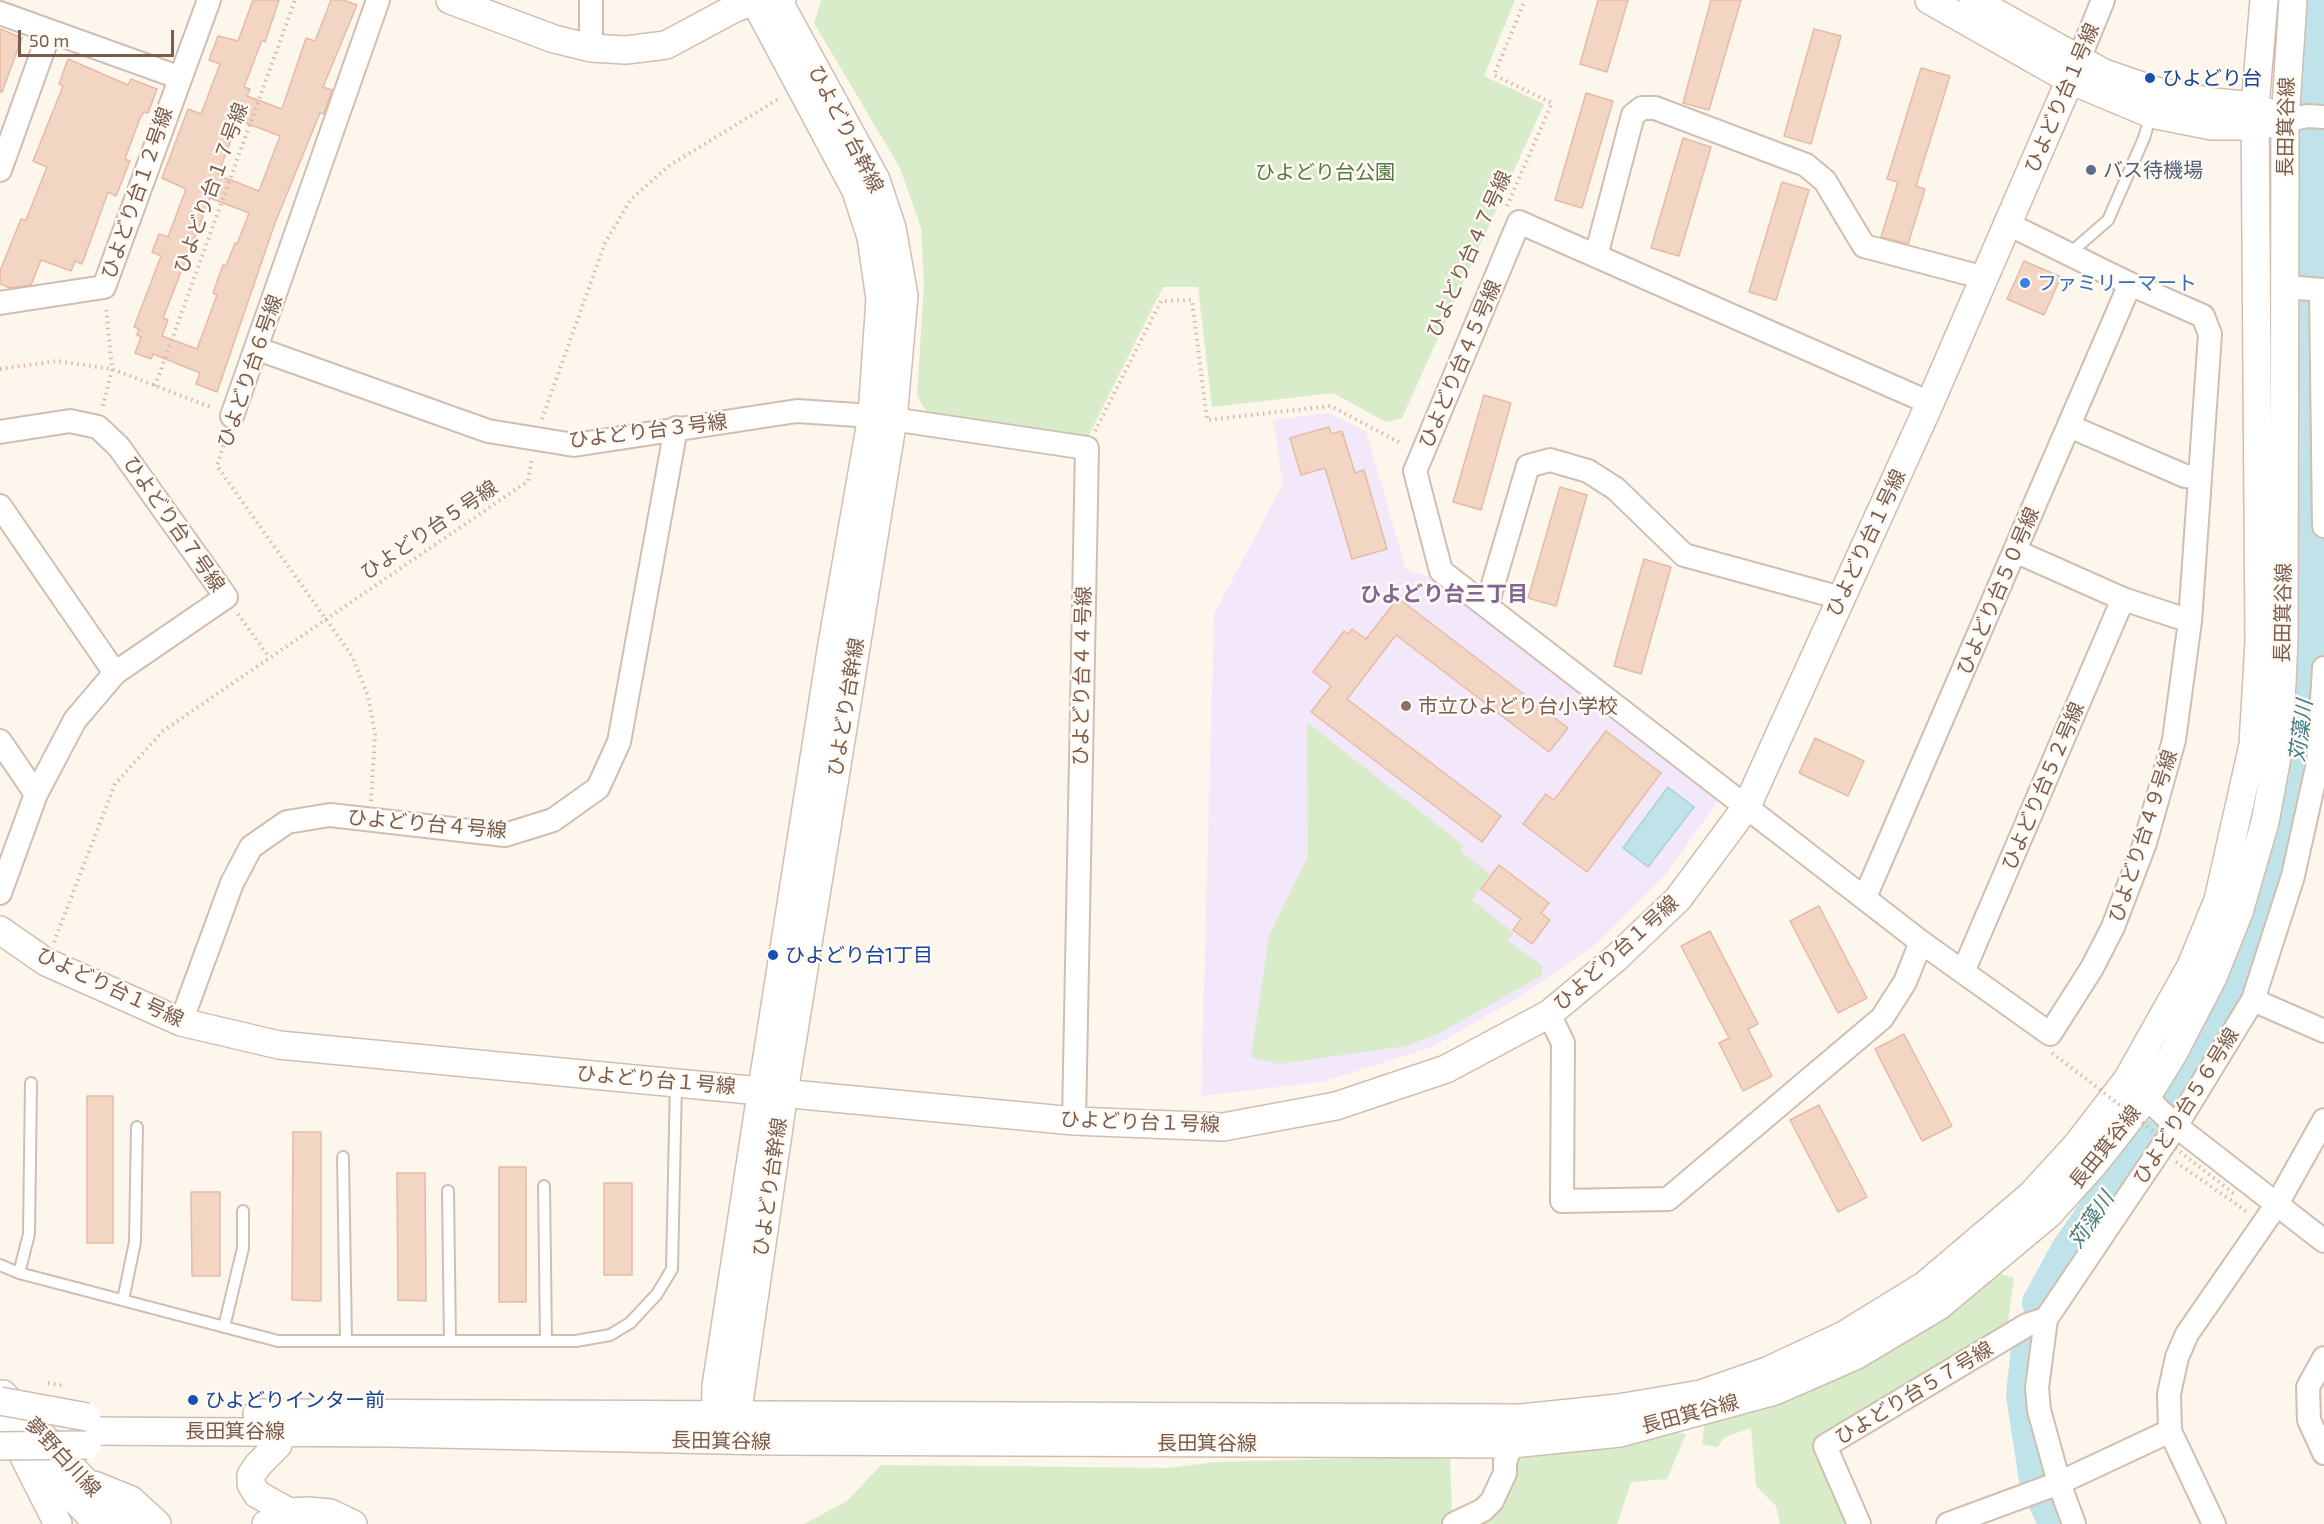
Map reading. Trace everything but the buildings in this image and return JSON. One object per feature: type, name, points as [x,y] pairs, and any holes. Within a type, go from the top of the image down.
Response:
[{"type":"street","name":"ひよどり台１２号線","points":[[0,303],[104,287],[178,77],[208,0]]},
{"type":"street","name":"ひよどり台６号線","points":[[232,416],[258,349],[378,0]]},
{"type":"street","points":[[450,0],[554,39],[591,48],[626,50],[666,45],[769,0]]},
{"type":"street","points":[[591,0],[591,48]]},
{"type":"street","name":"ひよどり台幹線","points":[[726,1428],[716,1386],[774,1091],[832,644],[883,417],[880,299],[871,237],[856,191],[769,0]]},
{"type":"street","points":[[1929,0],[2074,69],[2104,73],[2156,91],[2213,102],[2255,116],[2285,121],[2307,116],[2324,117]]},
{"type":"street","points":[[1973,0],[2074,69],[2151,114],[2212,126],[2255,116]]},
{"type":"street","name":"ひよどり台１号線","points":[[0,930],[46,962],[181,1022],[279,1044],[1074,1121],[1223,1127],[1336,1106],[1446,1069],[1549,1014],[1615,959],[1678,899],[1747,806],[1930,403],[2103,0]]},
{"type":"street","name":"長田箕谷線","points":[[87,1431],[264,1413],[726,1428],[1512,1444],[1620,1433],[1705,1412],[1775,1391],[1856,1356],[1939,1306],[2049,1214],[2095,1163],[2136,1089],[2191,966],[2218,900],[2240,814],[2253,745],[2259,642],[2255,116],[2264,0]]},
{"type":"street","name":"長田箕谷線","points":[[3,1430],[390,1433],[470,1436],[726,1428],[1522,1418],[1618,1408],[1701,1394],[1767,1371],[1844,1335],[1925,1285],[2031,1195],[2076,1146],[2174,1054],[2213,977],[2239,912],[2265,822],[2278,746],[2284,639],[2285,121],[2293,0]]},
{"type":"street","points":[[0,13],[178,77]]},
{"type":"street","points":[[0,170],[50,31]]},
{"type":"street","points":[[1596,256],[1633,115],[1642,108],[1655,108],[1806,165],[1826,181],[1864,246],[1985,278]]},
{"type":"street","name":"ひよどり台４５号線","points":[[1747,806],[1441,571],[1415,471],[1519,222],[1930,403]]},
{"type":"street","name":"ひよどり台４９号線","points":[[2008,224],[2130,284],[2203,316],[2210,334],[2190,621],[2174,740],[2145,843],[2113,927],[2050,1034]]},
{"type":"street","name":"ひよどり台５０号線","points":[[1865,897],[2130,284]]},
{"type":"street","points":[[2285,287],[2323,290],[2324,526]]},
{"type":"street","name":"ひよどり台３号線","points":[[258,349],[488,432],[574,445],[797,411],[883,417]]},
{"type":"street","points":[[883,417],[1087,448]]},
{"type":"street","points":[[0,432],[70,421],[98,427]]},
{"type":"street","points":[[2069,426],[2185,476],[2200,477]]},
{"type":"street","name":"ひよどり台７号線","points":[[0,893],[36,794],[75,720],[115,673],[226,597],[120,447],[98,427]]},
{"type":"street","name":"ひよどり台４号線","points":[[181,1022],[232,883],[251,847],[287,822],[330,815],[505,835],[553,820],[598,788],[619,742],[676,428]]},
{"type":"street","name":"ひよどり台４４号線","points":[[1074,1121],[1087,448]]},
{"type":"street","points":[[1487,605],[1528,466],[1551,460],[1588,471],[1616,489],[1684,555],[1841,598]]},
{"type":"street","points":[[0,506],[115,673]]},
{"type":"street","points":[[2015,551],[2123,599],[2190,621]]},
{"type":"street","name":"ひよどり台５２号線","points":[[1963,972],[2123,599]]},
{"type":"street","name":"ひよどり台５６号線","points":[[2074,1524],[2059,1483],[2039,1410],[2037,1388],[2046,1318],[2176,1126],[2253,1000],[2293,876],[2318,763],[2324,668]]},
{"type":"street","points":[[0,741],[36,794]]},
{"type":"street","points":[[1747,806],[1921,942],[2050,1034]]},
{"type":"street","points":[[1549,1014],[1563,1043],[1562,1201],[1668,1199],[1882,1018],[1905,981],[1921,942]]},
{"type":"street","points":[[2253,1000],[2324,1030]]},
{"type":"street","points":[[2136,1089],[2176,1126],[2324,1240]]},
{"type":"street","points":[[2214,1524],[2170,1431],[2169,1394],[2177,1357],[2187,1334],[2277,1204],[2324,1120]]},
{"type":"street","name":"ひよどり台５７号線","points":[[1859,1524],[1825,1446],[2027,1325],[2046,1318]]},
{"type":"street","points":[[2324,1358],[2308,1387],[2309,1420],[2324,1454]]},
{"type":"street","name":"夢野白川線","points":[[0,1391],[125,1524]]},
{"type":"street","points":[[0,1401],[87,1431],[278,1445],[470,1436]]},
{"type":"street","points":[[3,1430],[58,1524]]},
{"type":"street","name":"夢野白川線","points":[[3,1430],[98,1524]]},
{"type":"street","points":[[1948,1524],[2059,1483],[2170,1431]]},
{"type":"street","points":[[1454,1524],[1483,1510],[1492,1501],[1505,1473],[1505,1462],[1512,1444]]},
{"type":"street","points":[[278,1445],[258,1464],[251,1475],[251,1484],[257,1494],[278,1518],[308,1510],[330,1513],[353,1524]]},
{"type":"street","points":[[85,1481],[131,1500],[157,1524]]},
{"type":"lane","points":[[2069,254],[2108,220],[2144,138],[2151,114]]},
{"type":"lane","points":[[0,1265],[19,1273],[278,1341],[576,1341],[610,1335],[630,1323],[657,1294],[672,1269],[676,1082]]},
{"type":"lane","points":[[19,1273],[29,1234],[31,1083]]},
{"type":"lane","points":[[123,1300],[135,1242],[137,1127]]},
{"type":"lane","points":[[343,1157],[346,1341]]},
{"type":"lane","points":[[544,1186],[546,1341]]},
{"type":"lane","points":[[448,1191],[450,1341]]},
{"type":"lane","points":[[224,1327],[243,1248],[243,1211]]},
{"type":"path","name":"ひよどり台１７号線","points":[[155,386],[295,0]]},
{"type":"path","name":"ひよどり台４７号線","points":[[1505,210],[1552,103],[1494,75],[1525,0]]},
{"type":"path","name":"ひよどり台５号線","points":[[46,962],[115,784],[163,731],[528,481],[534,440],[605,243],[631,199],[670,165],[783,96]]},
{"type":"path","points":[[98,427],[112,369],[104,287]]},
{"type":"path","points":[[1087,448],[1161,301],[1192,300],[1207,420],[1331,406],[1402,444]]},
{"type":"path","points":[[0,369],[57,361],[112,369],[232,416]]},
{"type":"path","name":"ひよどり台６号線","points":[[232,416],[217,466],[352,656],[368,696],[375,734],[369,819]]},
{"type":"path","points":[[1399,453],[1407,434]]},
{"type":"path","points":[[226,597],[269,657]]},
{"type":"path","points":[[2050,1034],[2050,1052],[2236,1196]]},
{"type":"path","points":[[2159,1151],[2264,1224]]},
{"type":"shaded area","name":"市立ひよどり台小学校","points":[[1329,413],[1366,431],[1406,569],[1435,579],[1720,798],[1667,873],[1596,944],[1518,998],[1432,1047],[1322,1082],[1201,1096],[1214,614],[1283,484],[1273,420]]},
{"type":"green space","name":"ひよどり台公園","points":[[821,0],[1515,0],[1484,76],[1544,104],[1402,418],[1386,422],[1333,393],[1212,407],[1198,287],[1163,287],[1088,437],[927,412],[917,396],[924,283],[921,228],[900,168],[814,23]]},
{"type":"green space","points":[[2312,0],[2324,0],[2324,95],[2316,93]]},
{"type":"green space","points":[[1307,722],[1464,846],[1460,851],[1490,874],[1472,900],[1514,933],[1508,941],[1543,966],[1541,976],[1438,1034],[1406,1046],[1279,1064],[1251,1057],[1269,936],[1308,857]]},
{"type":"green space","points":[[1994,1272],[2014,1278],[2008,1322],[1817,1448],[1847,1524],[1780,1524],[1776,1506],[1756,1486],[1751,1428],[1725,1437],[1717,1447],[1702,1444],[1704,1426],[1783,1399]]},
{"type":"green space","points":[[1662,1431],[1686,1434],[1667,1479],[1631,1482],[1617,1524],[804,1524],[847,1501],[881,1465],[1169,1468],[1215,1462],[1450,1456],[1452,1510],[1480,1502],[1524,1456],[1606,1445]]},
{"type":"water","points":[[1668,787],[1694,807],[1648,867],[1623,848]]},
{"type":"waterway","name":"苅藻川","points":[[2309,95],[2309,53],[2316,0]]},
{"type":"waterway","name":"苅藻川","points":[[2307,282],[2308,137]]},
{"type":"waterway","name":"苅藻川","points":[[2176,1096],[2214,1035],[2252,947],[2286,852],[2309,665],[2307,305]]},
{"type":"waterway","name":"苅藻川","points":[[2041,1303],[2070,1250],[2147,1139]]},
{"type":"waterway","name":"苅藻川","points":[[2031,1340],[2025,1395],[2038,1479]]},
{"type":"waterway","name":"苅藻川","points":[[2046,1499],[2058,1524]]},
{"type":"place","name":"ひよどり台","points":[[2150,78]]},
{"type":"place","name":"バス待機場","points":[[2091,170]]},
{"type":"place","name":"ファミリーマート","points":[[2025,283]]},
{"type":"place","name":"市立ひよどり台小学校","points":[[1406,706]]},
{"type":"place","name":"ひよどり台1丁目","points":[[773,955]]},
{"type":"place","name":"ひよどりインター前","points":[[193,1400]]},
{"type":"district","name":"ひよどり台三丁目","points":[[1444,594]]}]
